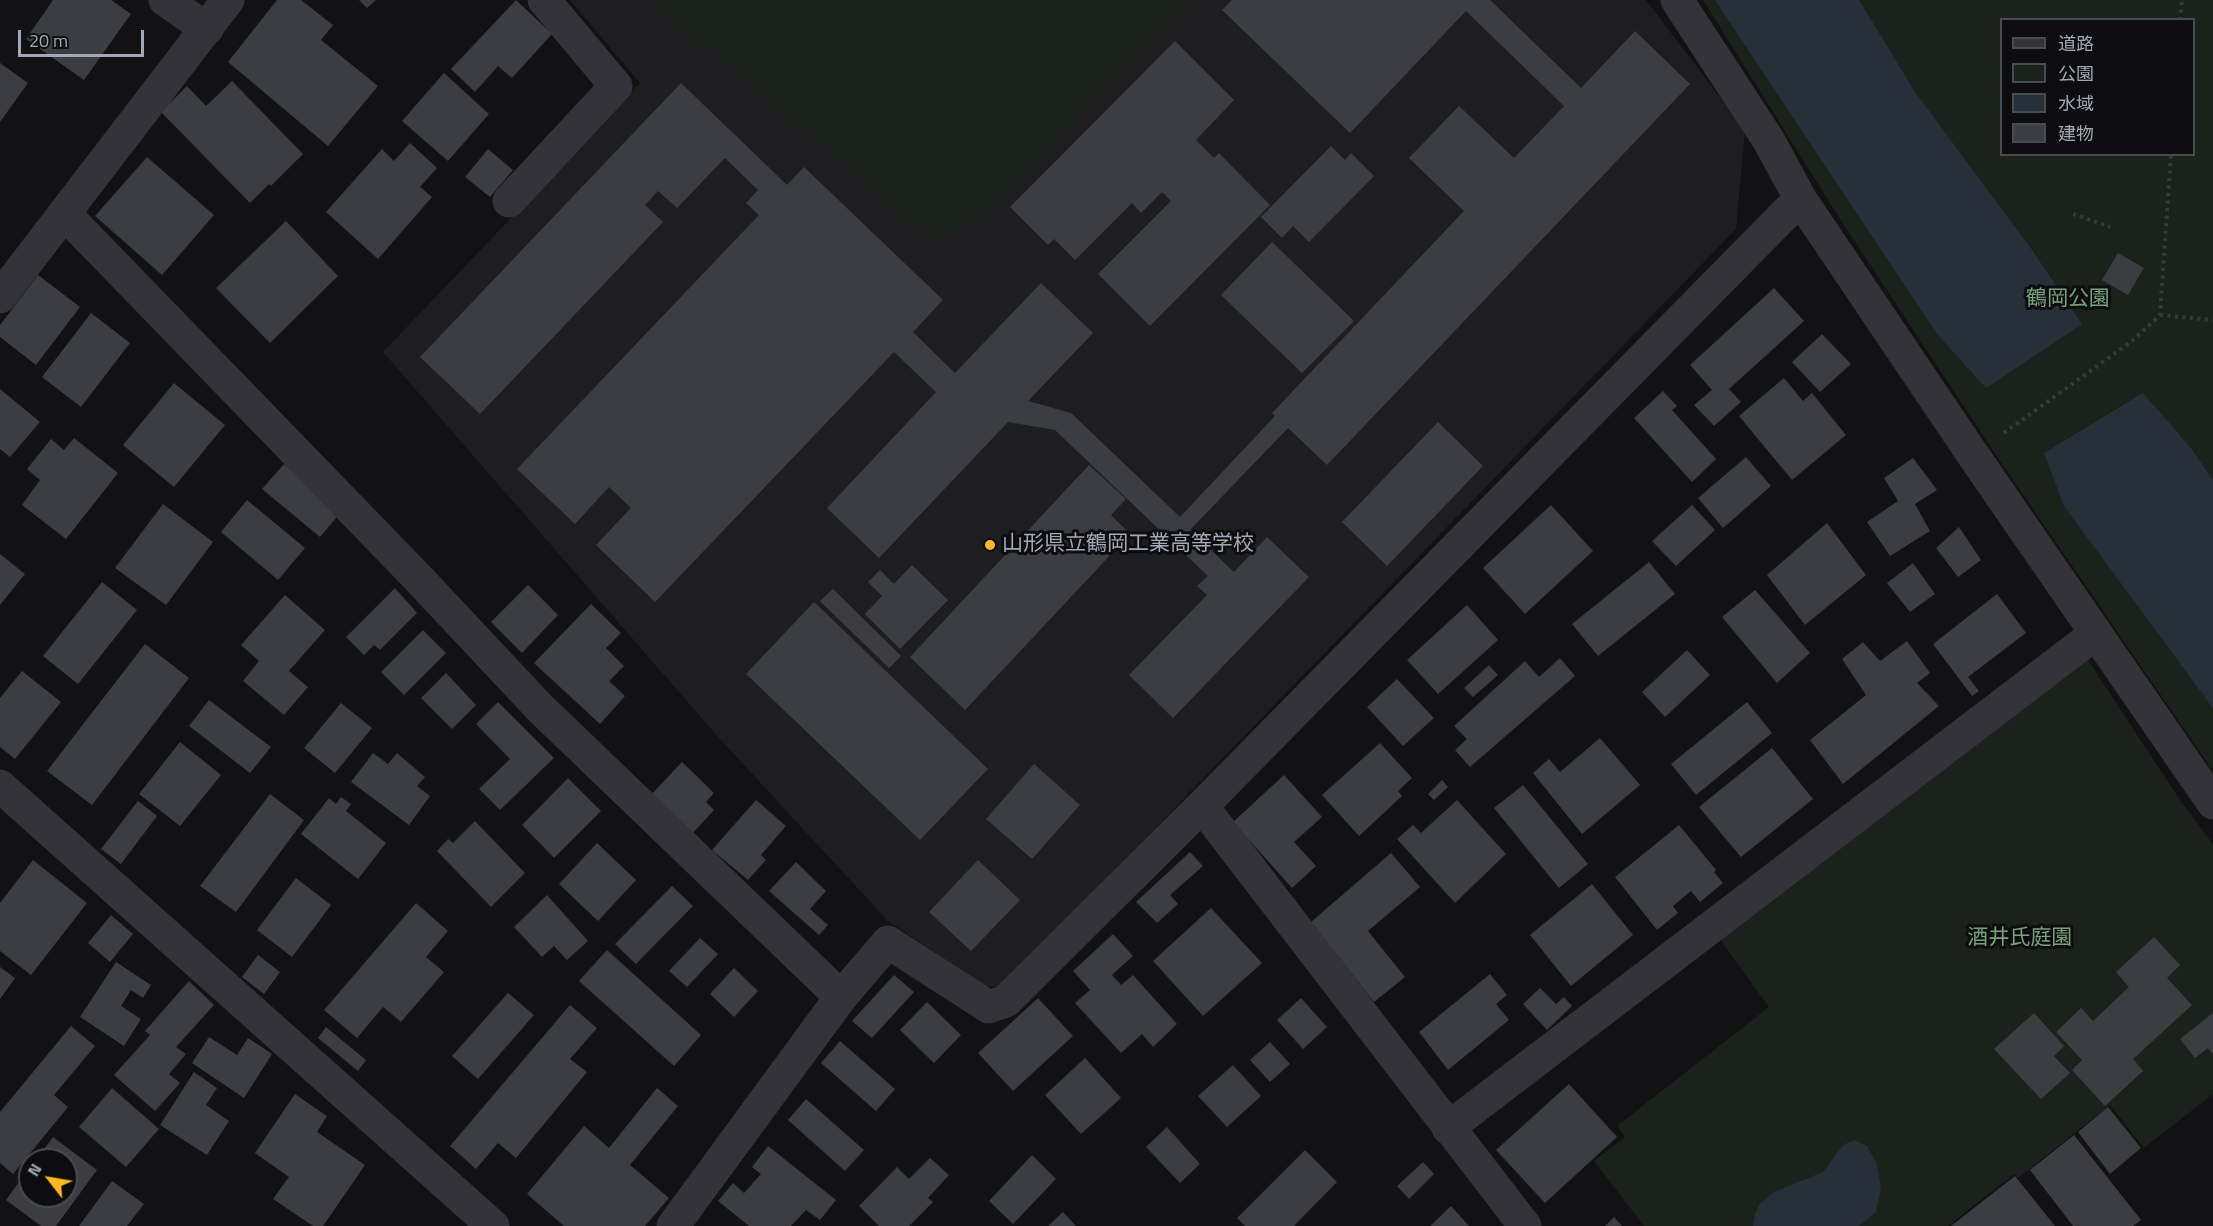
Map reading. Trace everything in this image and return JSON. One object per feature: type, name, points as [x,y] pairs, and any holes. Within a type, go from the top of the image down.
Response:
[{"type":"street","points":[[165,0],[207,29]]},
{"type":"street","points":[[0,297],[228,0]]},
{"type":"street","points":[[509,201],[616,86],[544,0]]},
{"type":"street","points":[[1677,0],[1769,141],[1802,200],[2095,634],[2213,803]]},
{"type":"street","points":[[673,1226],[841,997],[888,942],[989,1007],[1006,1000],[1202,806],[1785,214],[1802,200]]},
{"type":"street","points":[[65,214],[418,578],[540,708],[841,997]]},
{"type":"street","points":[[1448,1128],[2095,634]]},
{"type":"street","points":[[0,786],[493,1226]]},
{"type":"street","points":[[1202,806],[1525,1226]]},
{"type":"path","points":[[2180,18],[2182,0]]},
{"type":"path","points":[[2007,431],[2117,352],[2160,315],[2171,156]]},
{"type":"path","points":[[2073,214],[2110,227]]},
{"type":"path","points":[[2160,315],[2213,320]]},
{"type":"shaded area","name":"山形県立鶴岡工業高等学校","points":[[570,0],[1646,0],[1745,130],[1736,229],[1189,793],[1007,986],[986,987],[887,920],[719,738],[383,352],[640,83]]},
{"type":"green space","points":[[648,0],[1198,0],[988,213],[933,241],[708,48],[657,10]]},
{"type":"green space","name":"鶴岡公園","points":[[1703,0],[2213,0],[2213,771],[1998,458],[1838,216]]},
{"type":"green space","name":"酒井氏庭園","points":[[2084,654],[2182,803],[2213,844],[2213,1094],[2144,1148],[2110,1105],[2018,1178],[2014,1174],[1948,1226],[1644,1226],[1594,1161],[1625,1137],[1617,1126],[1769,1007],[1716,934]]},
{"type":"water","points":[[1715,0],[1859,0],[1915,92],[2032,250],[2082,324],[1986,388],[1937,334]]},
{"type":"water","points":[[2143,393],[2190,447],[2213,480],[2213,708],[2064,506],[2044,453]]},
{"type":"water","points":[[1854,1140],[1867,1146],[1877,1164],[1881,1188],[1876,1212],[1859,1226],[1753,1226],[1759,1205],[1774,1192],[1823,1172],[1843,1145]]},
{"type":"building","points":[[53,0],[111,0],[131,14],[84,80],[26,39]]},
{"type":"building","points":[[277,0],[301,0],[333,25],[321,40],[378,86],[328,146],[228,62]]},
{"type":"building","points":[[359,0],[376,0],[367,8]]},
{"type":"building","points":[[516,0],[552,34],[512,78],[498,66],[475,92],[451,69]]},
{"type":"building","points":[[1232,0],[1490,0],[1581,88],[1635,31],[1690,84],[1327,465],[1288,428],[1190,530],[1234,572],[1267,537],[1309,577],[1173,718],[1129,675],[1207,595],[1197,586],[1208,576],[1055,430],[1008,422],[879,558],[827,508],[936,392],[894,352],[655,602],[596,545],[631,508],[609,487],[575,524],[517,469],[759,215],[746,203],[758,190],[725,158],[677,208],[658,191],[645,205],[663,222],[480,414],[420,357],[681,83],[787,185],[804,167],[943,300],[913,332],[955,373],[1041,283],[1093,333],[1028,401],[1071,413],[1180,517],[1275,416],[1272,413],[1464,211],[1409,158],[1459,106],[1514,158],[1564,106],[1466,11],[1350,133],[1222,10]]},
{"type":"building","points":[[1175,41],[1234,100],[1196,140],[1214,158],[1219,153],[1270,205],[1150,326],[1098,274],[1171,201],[1162,192],[1141,213],[1132,203],[1075,260],[1054,239],[1048,245],[1010,207]]},
{"type":"building","points":[[0,63],[28,83],[0,122]]},
{"type":"building","points":[[444,73],[489,114],[448,161],[402,121]]},
{"type":"building","points":[[232,81],[303,154],[250,203],[161,112],[187,86],[206,106]]},
{"type":"building","points":[[410,143],[437,168],[420,187],[432,197],[378,259],[326,212],[382,149],[394,161]]},
{"type":"building","points":[[1331,146],[1345,160],[1351,153],[1374,176],[1309,242],[1293,226],[1282,238],[1261,217]]},
{"type":"building","points":[[488,149],[513,170],[490,197],[465,177]]},
{"type":"building","points":[[147,157],[214,215],[162,275],[95,216]]},
{"type":"building","points":[[286,221],[338,276],[270,343],[216,288]]},
{"type":"building","points":[[1272,242],[1354,321],[1302,373],[1221,295]]},
{"type":"building","points":[[2118,253],[2144,268],[2128,295],[2102,280]]},
{"type":"building","points":[[38,275],[80,307],[36,365],[0,337],[0,325]]},
{"type":"building","points":[[1774,288],[1804,321],[1729,389],[1741,402],[1714,426],[1694,405],[1712,390],[1690,365]]},
{"type":"building","points":[[91,313],[130,343],[81,407],[42,377]]},
{"type":"building","points":[[1822,334],[1851,364],[1820,392],[1792,362]]},
{"type":"building","points":[[1784,378],[1803,401],[1812,393],[1846,435],[1792,480],[1739,416]]},
{"type":"building","points":[[174,383],[225,425],[174,487],[123,445]]},
{"type":"building","points":[[0,389],[40,422],[10,457],[0,449]]},
{"type":"building","points":[[1663,391],[1677,406],[1672,410],[1716,459],[1692,482],[1634,418]]},
{"type":"building","points":[[1438,422],[1483,466],[1387,566],[1342,522]]},
{"type":"building","points":[[74,438],[118,473],[66,539],[22,505],[40,480],[27,469],[51,439],[64,450]]},
{"type":"building","points":[[1746,457],[1771,486],[1723,528],[1698,498]]},
{"type":"building","points":[[1913,458],[1937,490],[1915,504],[1930,531],[1890,556],[1867,522],[1898,501],[1884,478]]},
{"type":"building","points":[[284,464],[341,512],[320,537],[262,489]]},
{"type":"building","points":[[1089,465],[1126,499],[1111,515],[1130,534],[965,710],[910,657]]},
{"type":"building","points":[[247,500],[305,548],[278,580],[221,532]]},
{"type":"building","points":[[163,504],[213,542],[166,605],[115,568]]},
{"type":"building","points":[[1551,505],[1593,551],[1525,614],[1483,568]]},
{"type":"building","points":[[1692,505],[1715,530],[1676,566],[1652,541]]},
{"type":"building","points":[[1827,523],[1866,575],[1805,625],[1767,575]]},
{"type":"building","points":[[1959,527],[1981,560],[1958,577],[1936,548]]},
{"type":"building","points":[[0,554],[25,574],[0,605]]},
{"type":"building","points":[[1649,562],[1675,594],[1598,656],[1572,624]]},
{"type":"building","points":[[1913,563],[1935,594],[1910,612],[1887,583]]},
{"type":"building","points":[[912,565],[948,600],[900,649],[865,614],[882,596],[868,582],[880,570],[894,584]]},
{"type":"building","points":[[102,582],[137,610],[78,684],[43,656]]},
{"type":"building","points":[[528,585],[558,615],[522,653],[491,622]]},
{"type":"building","points":[[395,588],[417,613],[380,650],[374,645],[364,655],[346,637]]},
{"type":"building","points":[[833,589],[901,656],[889,668],[820,601]]},
{"type":"building","points":[[1755,590],[1810,653],[1777,683],[1722,617]]},
{"type":"building","points":[[1997,594],[2026,633],[1968,677],[1979,691],[1972,696],[1933,644]]},
{"type":"building","points":[[285,595],[325,630],[289,671],[308,687],[284,715],[243,681],[259,661],[241,645]]},
{"type":"building","points":[[814,602],[988,769],[920,840],[746,674]]},
{"type":"building","points":[[591,604],[621,633],[606,648],[624,666],[609,681],[625,696],[600,724],[534,663]]},
{"type":"building","points":[[1467,605],[1498,640],[1438,694],[1407,660]]},
{"type":"building","points":[[423,630],[446,653],[404,695],[381,672]]},
{"type":"building","points":[[1907,641],[1930,673],[1917,683],[1939,706],[1843,784],[1810,740],[1866,695],[1842,659],[1863,642],[1880,661]]},
{"type":"building","points":[[145,644],[189,678],[92,805],[47,771]]},
{"type":"building","points":[[1687,650],[1710,675],[1665,717],[1642,692]]},
{"type":"building","points":[[1560,658],[1575,676],[1470,767],[1455,750],[1467,739],[1454,726],[1525,661],[1539,677]]},
{"type":"building","points":[[1489,665],[1498,675],[1473,697],[1464,688]]},
{"type":"building","points":[[22,671],[61,702],[15,759],[0,747],[0,698]]},
{"type":"building","points":[[446,673],[476,705],[452,729],[421,698]]},
{"type":"building","points":[[1397,679],[1434,718],[1403,746],[1367,707]]},
{"type":"building","points":[[209,700],[271,747],[250,773],[189,726]]},
{"type":"building","points":[[498,702],[554,758],[500,810],[479,789],[510,759],[476,724]]},
{"type":"building","points":[[1747,702],[1772,733],[1696,795],[1671,764]]},
{"type":"building","points":[[341,703],[372,728],[335,773],[304,748]]},
{"type":"building","points":[[1600,738],[1640,785],[1582,834],[1533,773],[1549,759],[1560,772]]},
{"type":"building","points":[[180,742],[221,775],[180,826],[139,794]]},
{"type":"building","points":[[1380,743],[1412,778],[1398,791],[1402,796],[1359,836],[1322,795]]},
{"type":"building","points":[[1772,748],[1813,799],[1741,857],[1699,807]]},
{"type":"building","points":[[373,753],[388,764],[397,753],[425,777],[417,786],[430,796],[409,825],[351,782]]},
{"type":"building","points":[[682,762],[714,793],[706,802],[714,810],[691,835],[649,797]]},
{"type":"building","points":[[1034,764],[1080,805],[1032,859],[986,819]]},
{"type":"building","points":[[1284,775],[1322,817],[1294,842],[1316,866],[1292,888],[1233,822]]},
{"type":"building","points":[[568,778],[601,811],[554,858],[522,825]]},
{"type":"building","points":[[1442,780],[1448,787],[1434,800],[1428,794]]},
{"type":"building","points":[[1523,785],[1588,864],[1559,888],[1494,808]]},
{"type":"building","points":[[270,794],[304,820],[236,912],[200,886]]},
{"type":"building","points":[[341,797],[351,804],[346,811],[386,843],[358,879],[301,834],[329,798],[336,804]]},
{"type":"building","points":[[756,800],[786,826],[761,855],[766,860],[748,880],[712,850]]},
{"type":"building","points":[[1457,800],[1506,854],[1455,903],[1397,839],[1413,825],[1421,833]]},
{"type":"building","points":[[138,801],[157,816],[121,864],[101,849]]},
{"type":"building","points":[[475,821],[525,873],[491,907],[437,851],[448,839],[453,843]]},
{"type":"building","points":[[1679,825],[1716,870],[1714,872],[1723,883],[1700,902],[1691,891],[1673,906],[1678,913],[1657,930],[1615,877]]},
{"type":"building","points":[[597,843],[636,880],[598,921],[559,884]]},
{"type":"building","points":[[1190,852],[1203,866],[1170,895],[1178,904],[1157,923],[1136,902]]},
{"type":"building","points":[[1391,853],[1420,887],[1368,931],[1405,977],[1374,1002],[1311,922]]},
{"type":"building","points":[[33,860],[87,903],[31,975],[0,951],[0,903]]},
{"type":"building","points":[[978,860],[1020,900],[971,951],[929,912]]},
{"type":"building","points":[[796,862],[826,891],[810,909],[828,925],[819,935],[769,891]]},
{"type":"building","points":[[296,878],[331,905],[292,957],[257,930]]},
{"type":"building","points":[[1592,884],[1633,935],[1571,986],[1530,935]]},
{"type":"building","points":[[672,886],[693,906],[636,964],[615,944]]},
{"type":"building","points":[[547,895],[588,941],[567,960],[554,946],[542,957],[514,927]]},
{"type":"building","points":[[416,903],[448,931],[426,957],[444,972],[401,1022],[383,1007],[357,1038],[324,1010]]},
{"type":"building","points":[[1211,908],[1262,963],[1203,1016],[1153,961]]},
{"type":"building","points":[[111,915],[133,934],[110,962],[88,943]]},
{"type":"building","points":[[1113,934],[1133,956],[1112,975],[1121,985],[1133,975],[1177,1024],[1153,1047],[1142,1034],[1121,1053],[1075,1003],[1090,990],[1073,971]]},
{"type":"building","points":[[2154,937],[2180,965],[2167,978],[2192,1005],[2133,1059],[2143,1071],[2105,1106],[2072,1070],[2082,1060],[2056,1032],[2081,1008],[2093,1021],[2129,987],[2116,972]]},
{"type":"building","points":[[700,938],[718,954],[687,987],[669,971]]},
{"type":"building","points":[[607,950],[701,1035],[674,1066],[579,981]]},
{"type":"building","points":[[258,955],[280,972],[264,994],[242,977]]},
{"type":"building","points":[[116,962],[151,985],[143,998],[131,990],[121,1006],[141,1019],[124,1046],[80,1017]]},
{"type":"building","points":[[0,967],[15,978],[0,999]]},
{"type":"building","points":[[734,968],[758,991],[734,1017],[710,994]]},
{"type":"building","points":[[1490,974],[1507,995],[1496,1004],[1509,1020],[1448,1070],[1419,1032]]},
{"type":"building","points":[[894,975],[914,992],[872,1038],[852,1021]]},
{"type":"building","points":[[189,981],[214,1005],[176,1047],[186,1054],[169,1074],[180,1083],[155,1111],[114,1075],[150,1035],[145,1031]]},
{"type":"building","points":[[1540,988],[1556,1004],[1564,997],[1572,1006],[1547,1030],[1523,1004]]},
{"type":"building","points":[[508,993],[534,1015],[478,1079],[452,1056]]},
{"type":"building","points":[[1038,998],[1073,1036],[1013,1091],[978,1053]]},
{"type":"building","points":[[1301,998],[1327,1027],[1303,1049],[1277,1020]]},
{"type":"building","points":[[927,1002],[961,1035],[934,1063],[900,1030]]},
{"type":"building","points":[[570,1005],[597,1028],[570,1059],[587,1072],[516,1158],[498,1143],[476,1169],[450,1146]]},
{"type":"building","points":[[2034,1013],[2064,1046],[2054,1056],[2070,1073],[2041,1099],[1994,1049]]},
{"type":"building","points":[[2213,1013],[2213,1055],[2208,1048],[2195,1058],[2180,1039]]},
{"type":"building","points":[[71,1026],[95,1046],[54,1095],[68,1107],[34,1148],[18,1148],[18,1168],[13,1174],[0,1163],[0,1112]]},
{"type":"building","points":[[326,1027],[366,1060],[358,1071],[318,1038]]},
{"type":"building","points":[[209,1037],[237,1055],[248,1038],[272,1054],[244,1098],[192,1063]]},
{"type":"building","points":[[840,1041],[895,1089],[876,1111],[821,1063]]},
{"type":"building","points":[[1270,1042],[1290,1064],[1270,1082],[1250,1060]]},
{"type":"building","points":[[1085,1058],[1121,1098],[1081,1134],[1045,1095]]},
{"type":"building","points":[[1233,1065],[1261,1096],[1227,1127],[1198,1096]]},
{"type":"building","points":[[194,1072],[217,1088],[206,1105],[229,1121],[207,1155],[160,1125]]},
{"type":"building","points":[[1569,1084],[1617,1137],[1545,1203],[1496,1150]]},
{"type":"building","points":[[112,1088],[159,1129],[126,1167],[79,1127]]},
{"type":"building","points":[[657,1088],[678,1106],[630,1165],[669,1198],[645,1226],[564,1226],[527,1194],[584,1126],[609,1148]]},
{"type":"building","points":[[295,1094],[327,1116],[317,1132],[365,1165],[323,1226],[313,1226],[273,1199],[289,1177],[255,1153]]},
{"type":"building","points":[[806,1099],[864,1150],[845,1171],[788,1120]]},
{"type":"building","points":[[2108,1107],[2141,1148],[2110,1174],[2078,1132]]},
{"type":"building","points":[[1167,1127],[1200,1164],[1180,1183],[1146,1147]]},
{"type":"building","points":[[2074,1135],[2141,1220],[2133,1226],[2073,1226],[2030,1170]]},
{"type":"building","points":[[53,1137],[68,1148],[45,1148]]},
{"type":"building","points":[[768,1146],[836,1200],[820,1220],[806,1210],[791,1226],[749,1226],[718,1201],[733,1183],[744,1193],[761,1174],[752,1167]]},
{"type":"building","points":[[1305,1150],[1337,1182],[1294,1226],[1245,1226],[1237,1218]]},
{"type":"building","points":[[1032,1155],[1056,1179],[1013,1224],[989,1201]]},
{"type":"building","points":[[78,1156],[97,1170],[78,1196]]},
{"type":"building","points":[[930,1158],[949,1175],[928,1198],[933,1202],[909,1226],[879,1226],[859,1206],[897,1167],[909,1179]]},
{"type":"building","points":[[1423,1162],[1434,1174],[1409,1199],[1397,1186]]},
{"type":"building","points":[[2015,1176],[2055,1226],[1951,1226]]},
{"type":"building","points":[[112,1181],[144,1204],[127,1226],[79,1226]]},
{"type":"building","points":[[18,1184],[18,1208],[69,1208],[56,1226],[41,1226],[6,1200]]},
{"type":"building","points":[[1451,1206],[1469,1226],[1430,1226]]},
{"type":"building","points":[[1063,1212],[1076,1226],[1048,1226]]},
{"type":"building","points":[[1614,1217],[1622,1226],[1605,1226]]},
{"type":"place","name":"山形県立鶴岡工業高等学校","points":[[990,545]]}]
